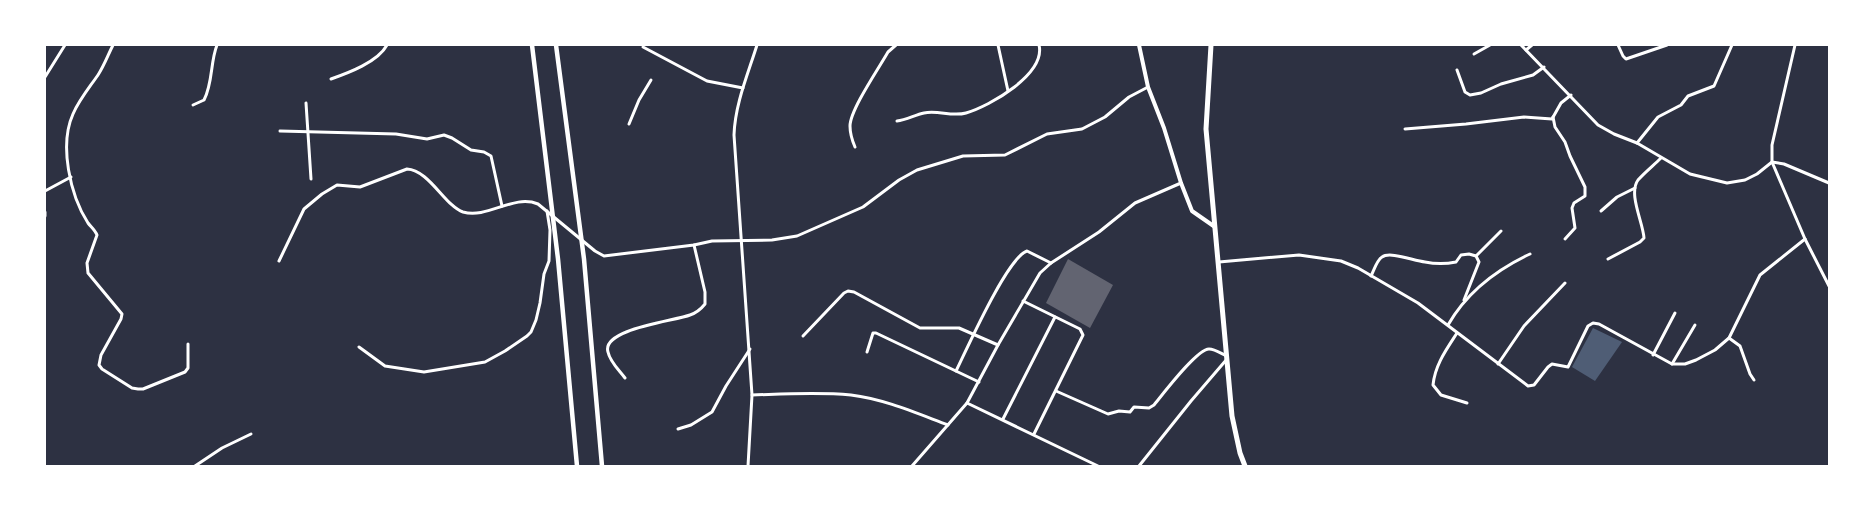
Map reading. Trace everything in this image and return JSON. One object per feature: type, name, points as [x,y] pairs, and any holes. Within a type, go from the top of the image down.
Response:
[{"type":"main road","points":[[532,45],[558,259],[577,466]]},
{"type":"main road","points":[[556,45],[584,259],[602,466]]},
{"type":"main road","points":[[1211,45],[1206,129],[1232,416],[1240,453],[1245,466]]},
{"type":"street","points":[[45,77],[65,45]]},
{"type":"street","points":[[113,45],[98,75],[78,104],[69,125],[66,142],[71,177],[80,206],[97,235],[87,263],[88,273],[122,314],[101,355],[99,365],[102,369],[132,388],[143,389],[186,372],[188,368],[188,344]]},
{"type":"street","points":[[193,105],[204,100],[208,91],[212,59],[217,45]]},
{"type":"street","points":[[331,79],[354,70],[371,60],[387,45]]},
{"type":"street","points":[[748,466],[752,394],[734,122],[757,45]]},
{"type":"street","points":[[856,147],[851,138],[850,127],[852,115],[888,52],[896,45]]},
{"type":"street","points":[[998,45],[1008,91]]},
{"type":"street","points":[[897,121],[924,113],[966,113],[985,105],[1008,91],[1035,67],[1040,56],[1039,45]]},
{"type":"street","points":[[1139,45],[1148,87],[1164,128],[1181,183],[1192,211],[1216,227]]},
{"type":"street","points":[[1474,54],[1490,45]]},
{"type":"street","points":[[1521,45],[1544,67],[1598,125],[1614,134],[1637,143],[1690,174],[1733,183],[1757,174],[1772,162],[1784,164],[1829,183]]},
{"type":"street","points":[[1526,50],[1532,45]]},
{"type":"street","points":[[1618,45],[1626,59],[1667,45]]},
{"type":"street","points":[[1637,143],[1658,118],[1681,105],[1688,96],[1714,86],[1732,45]]},
{"type":"street","points":[[1795,45],[1772,145],[1772,162],[1806,239],[1829,286]]},
{"type":"street","points":[[643,47],[707,81],[743,88]]},
{"type":"street","points":[[1457,70],[1465,92],[1470,95],[1481,93],[1501,84],[1533,75],[1544,67]]},
{"type":"street","points":[[629,124],[639,100],[651,80]]},
{"type":"street","points":[[279,261],[306,207],[337,185],[360,187],[407,169],[413,169],[421,174],[459,210],[466,212],[480,212],[527,201],[538,204],[594,251],[604,256],[694,245],[712,241],[772,240],[797,236],[853,213],[872,201],[899,180],[917,170],[963,156],[1005,155],[1047,134],[1082,129],[1105,117],[1129,96],[1148,87]]},
{"type":"street","points":[[1565,239],[1575,228],[1572,208],[1574,203],[1585,196],[1585,187],[1565,142],[1556,128],[1553,118],[1558,108],[1570,95]]},
{"type":"street","points":[[306,103],[311,179]]},
{"type":"street","points":[[1405,129],[1524,117],[1553,118]]},
{"type":"street","points":[[280,131],[396,134],[427,139],[444,135],[449,136],[471,150],[484,152],[491,156],[502,206]]},
{"type":"street","points":[[1608,259],[1640,242],[1644,238],[1635,196],[1635,188],[1638,181],[1661,158]]},
{"type":"street","points":[[45,191],[71,177]]},
{"type":"street","points":[[912,466],[967,403],[998,345],[1040,273],[1050,263],[1099,232],[1141,199],[1181,183]]},
{"type":"street","points":[[1601,211],[1617,197],[1635,188]]},
{"type":"street","points":[[359,347],[385,366],[424,372],[485,362],[527,336],[534,326],[540,303],[544,274],[549,261],[550,230],[547,211]]},
{"type":"street","points":[[1476,256],[1501,231]]},
{"type":"street","points":[[1219,262],[1299,255],[1316,256],[1340,261],[1371,276],[1418,303],[1448,325],[1457,334],[1531,387],[1552,364],[1568,367],[1588,326],[1593,323],[1599,324],[1653,355],[1672,364],[1685,364],[1715,350],[1729,338],[1760,275],[1806,239]]},
{"type":"street","points":[[625,378],[608,354],[607,348],[610,342],[618,335],[628,331],[691,315],[705,304],[705,292],[694,245]]},
{"type":"street","points":[[956,371],[997,288],[1024,252],[1029,252],[1050,263]]},
{"type":"street","points":[[1371,276],[1381,257],[1386,255],[1397,255],[1427,263],[1456,262],[1465,253],[1476,256],[1479,262],[1464,300],[1448,325]]},
{"type":"street","points":[[1464,300],[1495,273],[1530,254]]},
{"type":"street","points":[[1498,364],[1524,326],[1564,283]]},
{"type":"street","points":[[803,336],[844,293],[848,291],[854,292],[920,328],[952,327],[963,329],[998,345]]},
{"type":"street","points":[[1023,301],[1080,329],[1083,335],[1034,434]]},
{"type":"street","points":[[1653,355],[1675,313]]},
{"type":"street","points":[[1002,419],[1055,317]]},
{"type":"street","points":[[1672,364],[1695,325]]},
{"type":"street","points":[[867,352],[873,333],[876,333],[979,382]]},
{"type":"street","points":[[1457,334],[1443,354],[1436,368],[1433,385],[1441,395],[1467,403]]},
{"type":"street","points":[[1729,338],[1740,346],[1750,374],[1754,380]]},
{"type":"street","points":[[678,429],[691,425],[712,412],[726,386],[750,349]]},
{"type":"street","points":[[1056,390],[1108,414],[1119,411],[1130,412],[1134,407],[1149,408],[1154,405],[1190,361],[1206,350],[1211,350],[1227,357],[1139,466]]},
{"type":"street","points":[[752,394],[806,393],[852,396],[888,404],[948,425]]},
{"type":"street","points":[[967,403],[1098,466]]},
{"type":"street","points":[[195,466],[222,448],[251,434]]},
{"type":"water","points":[[1593,328],[1622,342],[1595,381],[1572,367]]},
{"type":"building","points":[[1068,259],[1113,285],[1090,328],[1046,303]]}]
